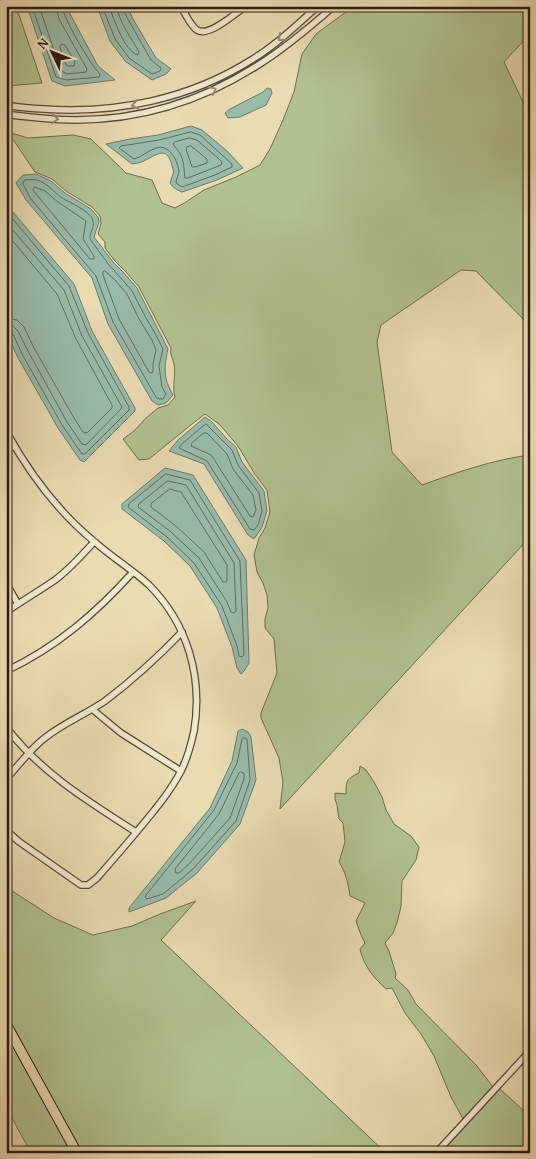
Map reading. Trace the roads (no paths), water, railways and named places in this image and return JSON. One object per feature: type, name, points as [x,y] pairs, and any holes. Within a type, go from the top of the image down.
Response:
[{"type":"main road","points":[[6,1024],[77,1153]]},
{"type":"street","points":[[180,6],[194,26],[203,32],[211,30],[246,6]]},
{"type":"street","points":[[6,105],[64,111],[104,109],[153,102],[185,92],[224,76],[253,59],[278,42],[318,6]]},
{"type":"street","points":[[6,114],[62,120],[105,119],[157,110],[187,101],[230,82],[256,67],[283,48],[334,6]]},
{"type":"street","points":[[6,431],[29,469],[53,501],[94,542],[150,586],[164,602],[182,632],[195,671],[197,696],[192,740],[181,771],[169,791],[136,832],[97,878],[88,885],[81,885],[18,841],[6,830]]},
{"type":"street","points":[[6,450],[14,446]]},
{"type":"street","points":[[6,610],[35,594],[57,578],[94,542]]},
{"type":"street","points":[[6,671],[46,649],[78,626],[102,605],[133,572]]},
{"type":"street","points":[[6,582],[18,604]]},
{"type":"street","points":[[6,779],[49,734],[92,709],[139,673],[182,632]]},
{"type":"street","points":[[92,709],[121,734],[181,771]]},
{"type":"street","points":[[6,727],[29,754],[54,776],[79,795],[136,832]]},
{"type":"street","points":[[436,1153],[530,1051]]},
{"type":"water","points":[[27,6],[67,6],[98,66],[115,80],[65,86],[52,81]]},
{"type":"water","points":[[97,6],[127,6],[156,58],[171,69],[166,74],[152,80],[125,61],[110,41]]},
{"type":"water","points":[[267,88],[271,89],[272,93],[266,105],[240,117],[228,118],[225,113],[230,109],[263,92]]},
{"type":"water","points":[[191,126],[202,130],[227,151],[243,168],[217,180],[182,192],[175,189],[170,183],[174,171],[166,154],[159,154],[142,162],[132,164],[106,144],[158,135]]},
{"type":"water","points":[[36,174],[51,181],[65,193],[91,209],[98,217],[99,222],[94,237],[113,262],[137,288],[168,349],[165,373],[167,383],[173,395],[166,403],[158,405],[152,401],[108,324],[92,278],[26,200],[16,183],[23,175]]},
{"type":"water","points":[[10,210],[74,284],[92,331],[135,408],[135,411],[84,462],[80,460],[58,428],[17,356],[6,332],[6,216]]},
{"type":"water","points":[[205,417],[236,447],[242,462],[264,491],[267,511],[262,527],[254,539],[248,535],[204,464],[169,451],[178,440]]},
{"type":"water","points":[[165,468],[193,475],[246,560],[249,663],[241,674],[237,668],[232,647],[217,608],[190,566],[164,541],[122,509],[122,504]]},
{"type":"water","points":[[242,729],[248,732],[251,737],[256,780],[240,824],[197,873],[166,898],[129,912],[129,908],[210,808],[232,761],[238,731]]}]
